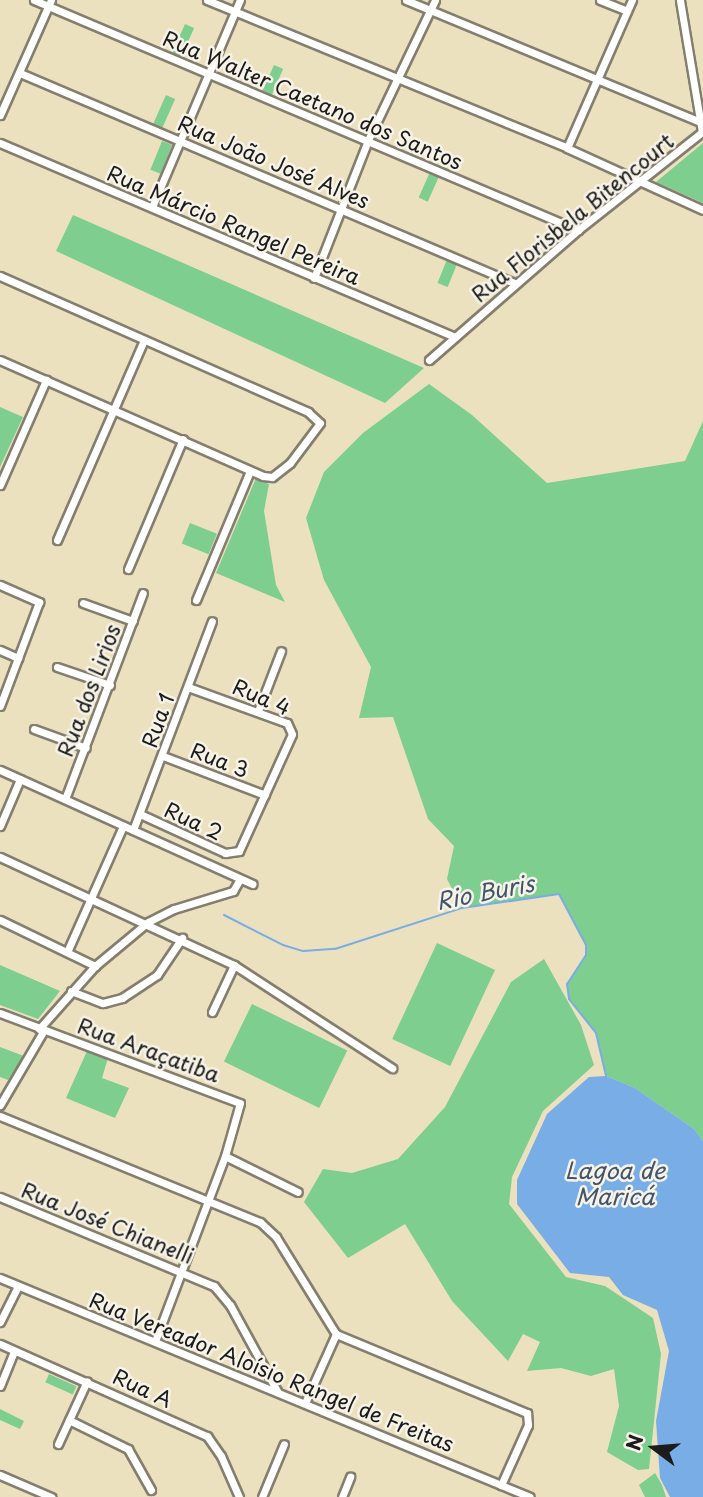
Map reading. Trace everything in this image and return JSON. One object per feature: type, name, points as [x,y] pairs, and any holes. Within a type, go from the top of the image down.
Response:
[{"type":"street","name":"Rua Walter Caetano dos Santos","points":[[34,0],[50,3],[209,75],[578,230]]},
{"type":"street","points":[[207,0],[397,76],[703,210]]},
{"type":"street","points":[[152,207],[240,0]]},
{"type":"street","points":[[406,0],[698,121],[699,102],[680,0]]},
{"type":"street","points":[[314,278],[368,140],[435,0]]},
{"type":"street","points":[[600,0],[627,11]]},
{"type":"street","points":[[567,149],[596,77],[632,0]]},
{"type":"street","points":[[0,115],[50,3]]},
{"type":"street","name":"Rua João José Alves","points":[[20,72],[514,283]]},
{"type":"street","name":"Rua Florisbela Bitencourt","points":[[429,360],[514,283],[578,230],[638,181],[692,143],[702,132],[698,121]]},
{"type":"street","name":"Rua Márcio Rangel Pereira","points":[[0,143],[454,337]]},
{"type":"street","points":[[0,276],[315,417],[320,423],[290,463],[272,477],[250,471],[0,360]]},
{"type":"street","points":[[57,540],[144,340]]},
{"type":"street","points":[[0,485],[46,380]]},
{"type":"street","points":[[128,569],[183,439]]},
{"type":"street","points":[[196,600],[250,471]]},
{"type":"street","points":[[0,584],[38,600],[0,706]]},
{"type":"street","name":"Rua dos Lirios","points":[[65,799],[143,593]]},
{"type":"street","points":[[83,603],[133,621]]},
{"type":"street","name":"Rua 1","points":[[133,830],[212,621]]},
{"type":"street","points":[[0,650],[18,657]]},
{"type":"street","points":[[258,711],[281,651]]},
{"type":"street","points":[[57,667],[110,685]]},
{"type":"street","name":"Rua 4","points":[[188,687],[287,723],[293,731],[265,795]]},
{"type":"street","points":[[34,729],[86,748]]},
{"type":"street","name":"Rua 3","points":[[163,756],[265,795]]},
{"type":"street","points":[[0,770],[253,884]]},
{"type":"street","points":[[0,827],[20,779]]},
{"type":"street","name":"Rua 2","points":[[140,814],[234,853],[265,795]]},
{"type":"street","points":[[67,952],[123,826]]},
{"type":"street","points":[[0,857],[148,922],[234,965],[392,1068]]},
{"type":"street","points":[[0,1105],[42,1029],[71,991],[96,967],[148,922],[174,909],[233,891],[240,879]]},
{"type":"street","points":[[0,920],[96,967]]},
{"type":"street","points":[[71,991],[103,1003],[132,993],[163,969],[182,938]]},
{"type":"street","points":[[212,1012],[234,965]]},
{"type":"street","name":"Rua Araçatiba","points":[[0,1013],[240,1103],[225,1156]]},
{"type":"street","points":[[0,1116],[268,1228],[336,1334],[527,1413],[528,1425],[501,1485]]},
{"type":"street","points":[[155,1340],[225,1156],[298,1192]]},
{"type":"street","name":"Rua José Chianelli","points":[[0,1197],[203,1279],[230,1305],[277,1391]]},
{"type":"street","name":"Rua Vereador Aloísio Rangel de Freitas","points":[[0,1278],[530,1497]]},
{"type":"street","points":[[0,1322],[18,1286]]},
{"type":"street","points":[[305,1403],[336,1334]]},
{"type":"street","name":"Rua A","points":[[0,1344],[207,1436],[221,1456],[239,1497]]},
{"type":"street","points":[[0,1386],[14,1351]]},
{"type":"street","points":[[58,1444],[86,1381]]},
{"type":"street","points":[[69,1420],[128,1449],[151,1490]]},
{"type":"street","points":[[262,1497],[284,1444]]},
{"type":"street","points":[[0,1475],[33,1494],[51,1497]]},
{"type":"street","points":[[342,1497],[350,1477]]},
{"type":"green space","points":[[185,24],[194,28],[181,58],[172,54]]},
{"type":"green space","points":[[274,65],[283,69],[272,95],[263,91]]},
{"type":"green space","points":[[166,95],[175,99],[162,129],[153,125]]},
{"type":"green space","points":[[162,141],[172,145],[161,174],[150,170]]},
{"type":"green space","points":[[703,143],[703,203],[656,182]]},
{"type":"green space","points":[[430,172],[439,176],[428,202],[419,198]]},
{"type":"green space","points":[[73,215],[424,368],[385,403],[56,251]]},
{"type":"green space","points":[[448,257],[458,261],[448,287],[438,283]]},
{"type":"green space","points":[[429,384],[472,415],[547,483],[685,461],[703,421],[703,1141],[694,1129],[635,1088],[606,1076],[596,1033],[569,999],[567,984],[586,955],[586,945],[559,894],[462,908],[447,879],[454,846],[428,819],[393,717],[359,718],[371,667],[324,580],[306,518],[324,472],[363,433]]},
{"type":"green space","points":[[0,407],[23,417],[0,467]]},
{"type":"green space","points":[[256,478],[269,484],[264,511],[276,585],[285,602],[216,573]]},
{"type":"green space","points":[[190,523],[217,534],[209,554],[182,543]]},
{"type":"green space","points":[[437,943],[495,970],[450,1066],[392,1039]]},
{"type":"green space","points":[[544,959],[581,1025],[594,1065],[543,1111],[512,1177],[509,1204],[566,1277],[605,1286],[653,1318],[661,1354],[649,1469],[638,1470],[607,1452],[619,1406],[614,1369],[591,1376],[561,1368],[527,1371],[540,1342],[523,1334],[508,1361],[452,1301],[405,1224],[348,1258],[304,1202],[323,1169],[352,1173],[398,1159],[445,1107],[511,982]]},
{"type":"green space","points":[[0,965],[60,991],[38,1019],[0,1005]]},
{"type":"green space","points":[[252,1004],[347,1050],[319,1108],[224,1062]]},
{"type":"green space","points":[[0,1047],[24,1056],[8,1080],[0,1077]]},
{"type":"green space","points":[[87,1051],[108,1058],[102,1078],[129,1088],[115,1118],[66,1098]]},
{"type":"green space","points":[[49,1374],[76,1386],[73,1394],[45,1382]]},
{"type":"green space","points":[[0,1409],[24,1421],[20,1429],[0,1420]]},
{"type":"green space","points":[[655,1473],[666,1497],[645,1497],[639,1485]]},
{"type":"water","name":"Lagoa de Maricá","points":[[606,1076],[635,1088],[694,1129],[703,1141],[703,1497],[670,1497],[660,1478],[656,1421],[669,1351],[657,1310],[623,1295],[609,1277],[570,1273],[517,1204],[517,1180],[547,1114],[589,1077]]},
{"type":"waterway","name":"Rio Buris","points":[[224,915],[283,945],[303,951],[335,949],[462,908],[559,894],[586,945],[586,955],[567,984],[569,999],[596,1033],[606,1076]]}]
